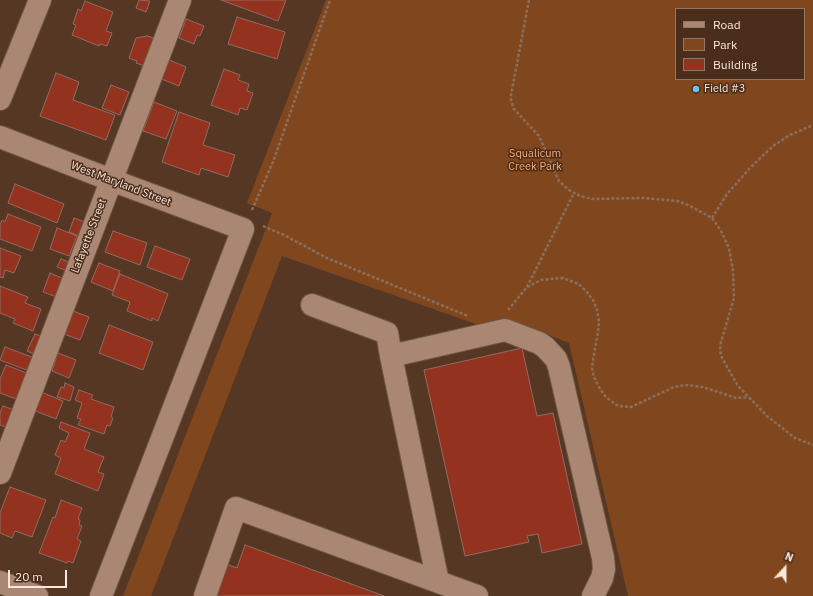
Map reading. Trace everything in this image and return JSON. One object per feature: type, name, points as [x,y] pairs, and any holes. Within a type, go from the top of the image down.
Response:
[{"type":"street","points":[[0,99],[40,0]]},
{"type":"street","name":"Lafayette Street","points":[[0,473],[110,180],[180,0]]},
{"type":"street","name":"West Maryland Street","points":[[0,137],[110,180],[243,229]]},
{"type":"street","points":[[101,596],[243,229]]},
{"type":"street","points":[[312,305],[387,333],[438,582]]},
{"type":"street","points":[[392,356],[505,330],[539,343],[556,359],[603,558],[604,569],[602,578],[593,596]]},
{"type":"street","points":[[205,596],[236,508],[477,596]]},
{"type":"street","points":[[0,582],[37,596]]},
{"type":"path","points":[[243,229],[273,162],[330,0]]},
{"type":"path","points":[[529,0],[511,100],[514,109],[539,136],[559,181],[580,196],[592,199],[643,198],[678,201],[712,218],[729,248],[733,271],[734,298],[721,342],[720,351],[722,358],[738,386],[767,416],[795,438],[813,445]]},
{"type":"path","points":[[712,218],[727,194],[749,169],[773,146],[790,135],[813,125]]},
{"type":"path","points":[[526,287],[574,192]]},
{"type":"green space","name":"Squalicum Creek Park","points":[[326,0],[813,0],[813,596],[628,596],[569,343],[506,318],[476,324],[282,256],[151,596],[123,596],[272,213],[247,203]]},
{"type":"building","points":[[139,0],[150,1],[146,12],[136,8]]},
{"type":"building","points":[[221,0],[286,0],[278,21]]},
{"type":"building","points":[[85,1],[113,12],[106,31],[112,33],[107,46],[100,44],[99,46],[72,35],[76,25],[73,24],[78,9],[81,11]]},
{"type":"building","points":[[237,17],[285,32],[277,59],[228,44]]},
{"type":"building","points":[[186,19],[204,26],[200,36],[197,35],[194,44],[179,38]]},
{"type":"building","points":[[147,36],[160,40],[150,68],[136,63],[137,61],[129,58],[136,38]]},
{"type":"building","points":[[167,59],[186,67],[179,86],[159,78]]},
{"type":"building","points":[[224,69],[240,75],[238,80],[249,84],[247,91],[253,93],[247,110],[240,108],[238,115],[211,105]]},
{"type":"building","points":[[56,73],[79,82],[73,100],[115,115],[106,140],[40,116]]},
{"type":"building","points":[[111,85],[129,92],[120,115],[102,108]]},
{"type":"building","points":[[154,102],[177,111],[166,139],[143,131]]},
{"type":"building","points":[[179,112],[210,123],[203,145],[235,155],[228,177],[201,168],[199,175],[162,162]]},
{"type":"building","points":[[15,184],[64,204],[57,223],[8,203]]},
{"type":"building","points":[[8,214],[41,227],[32,251],[0,239],[0,225],[2,220],[5,222]]},
{"type":"building","points":[[74,218],[87,223],[81,237],[69,232]]},
{"type":"building","points":[[57,228],[77,236],[69,256],[50,249]]},
{"type":"building","points":[[113,231],[147,243],[140,265],[105,252]]},
{"type":"building","points":[[155,246],[190,259],[182,280],[147,267]]},
{"type":"building","points":[[0,248],[21,256],[14,273],[5,270],[3,278],[0,277]]},
{"type":"building","points":[[61,259],[76,265],[72,273],[57,267]]},
{"type":"building","points":[[99,263],[120,271],[113,291],[91,282]]},
{"type":"building","points":[[50,273],[69,281],[62,299],[43,292]]},
{"type":"building","points":[[120,274],[168,294],[158,321],[152,318],[152,321],[127,311],[130,302],[112,295]]},
{"type":"building","points":[[0,286],[28,297],[25,303],[41,309],[33,331],[13,323],[15,319],[0,313]]},
{"type":"building","points":[[73,311],[89,317],[80,340],[64,334]]},
{"type":"building","points":[[109,325],[153,342],[143,370],[99,353]]},
{"type":"building","points":[[35,334],[46,338],[39,356],[27,351]]},
{"type":"building","points":[[5,347],[37,359],[32,372],[0,360]]},
{"type":"building","points":[[522,348],[537,416],[553,413],[582,544],[542,553],[538,534],[527,536],[529,542],[465,556],[424,370]]},
{"type":"building","points":[[58,353],[76,360],[69,378],[52,371]]},
{"type":"building","points":[[6,365],[29,374],[19,400],[0,393],[0,379]]},
{"type":"building","points":[[65,383],[74,387],[70,401],[57,397],[61,387],[64,388]]},
{"type":"building","points":[[79,390],[93,395],[91,399],[114,407],[111,417],[113,418],[110,426],[107,425],[104,434],[78,425],[81,419],[77,418],[82,403],[75,400]]},
{"type":"building","points":[[41,392],[63,401],[56,419],[33,410]]},
{"type":"building","points":[[3,406],[17,411],[10,429],[0,425],[0,413]]},
{"type":"building","points":[[61,422],[90,433],[84,449],[104,457],[98,472],[104,474],[98,491],[55,474],[61,458],[55,455],[61,440],[65,442],[69,433],[59,428]]},
{"type":"building","points":[[10,487],[46,500],[32,537],[15,531],[12,538],[0,533],[0,513]]},
{"type":"building","points":[[61,500],[82,508],[78,519],[80,520],[79,525],[82,526],[77,539],[81,541],[73,563],[68,561],[67,563],[39,553],[53,517],[55,518]]},
{"type":"building","points":[[245,545],[384,596],[214,596],[226,564],[237,568]]},
{"type":"place","name":"Field #3","points":[[696,89]]}]
